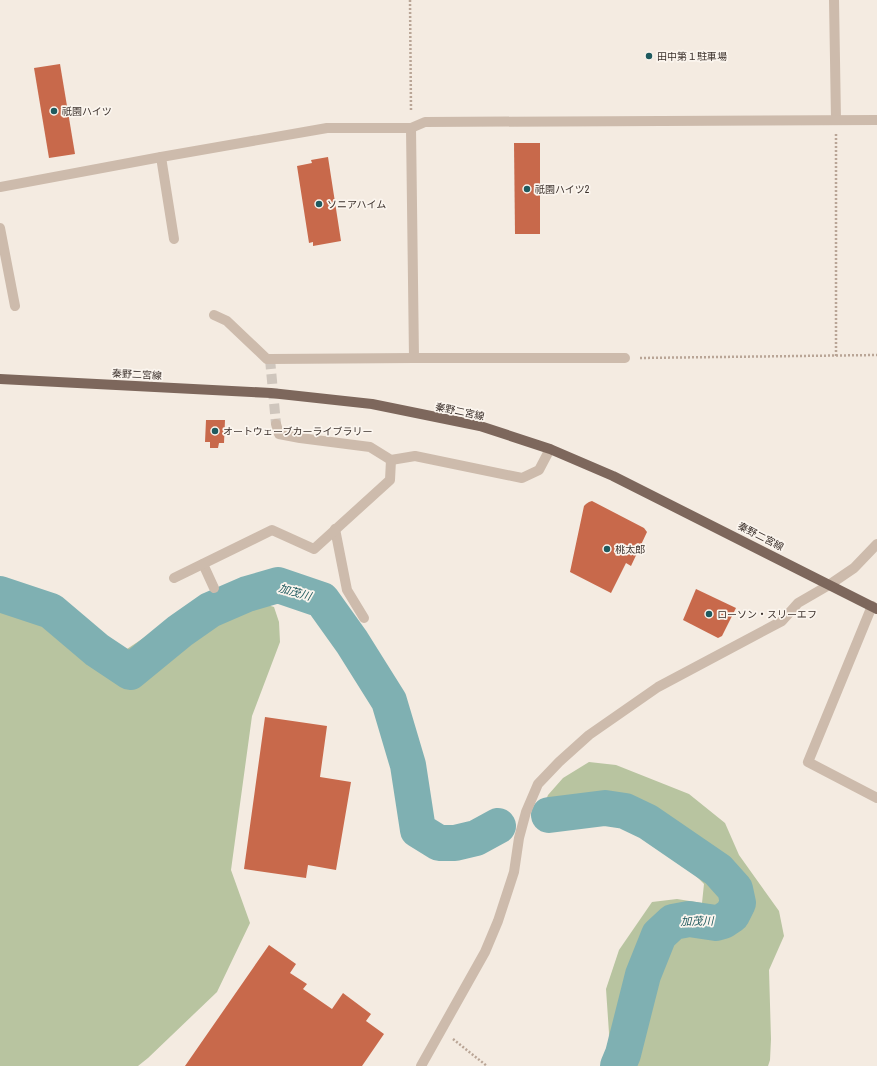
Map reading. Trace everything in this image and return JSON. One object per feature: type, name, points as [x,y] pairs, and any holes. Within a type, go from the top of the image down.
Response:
[{"type":"main road","name":"秦野二宮線","points":[[0,379],[271,393],[372,404],[480,426],[550,449],[614,476],[875,608]]},
{"type":"street","points":[[834,0],[836,120]]},
{"type":"street","points":[[0,187],[327,128],[411,128],[425,122],[877,120]]},
{"type":"street","points":[[411,128],[414,358]]},
{"type":"street","points":[[161,157],[174,239]]},
{"type":"street","points":[[0,228],[14,306]]},
{"type":"street","points":[[214,315],[227,321],[267,360],[626,358]]},
{"type":"street","points":[[276,424],[279,434],[370,447],[391,460],[415,456],[522,478],[539,470],[550,449]]},
{"type":"street","points":[[174,578],[272,530],[314,549],[390,480],[391,460]]},
{"type":"street","points":[[335,529],[347,590],[364,618]]},
{"type":"street","points":[[421,1066],[485,952],[498,921],[514,872],[519,838],[526,812],[538,784],[559,762],[589,735],[658,687],[782,621],[798,603],[854,568],[877,544]]},
{"type":"street","points":[[203,564],[214,588]]},
{"type":"street","points":[[875,608],[808,762],[877,798]]},
{"type":"path","points":[[410,0],[411,128]]},
{"type":"path","points":[[836,120],[836,356]]},
{"type":"path","points":[[626,358],[877,355]]},
{"type":"path","points":[[442,1030],[487,1066]]},
{"type":"green space","points":[[252,600],[274,607],[279,622],[280,642],[252,716],[231,870],[250,923],[217,992],[138,1066],[0,1066],[0,610],[124,651],[145,637],[177,620],[222,601]]},
{"type":"green space","points":[[589,762],[616,765],[689,794],[725,823],[739,855],[779,911],[784,936],[769,970],[771,1039],[770,1060],[768,1066],[608,1066],[609,1033],[606,989],[619,950],[652,902],[677,899],[702,903],[704,884],[653,832],[631,820],[607,820],[589,817],[561,828],[546,827],[541,812],[548,795],[563,778]]},
{"type":"building","name":"祇園ハイツ","points":[[60,64],[75,154],[49,158],[34,68]]},
{"type":"building","name":"祇園ハイツ2","points":[[514,143],[540,143],[540,234],[515,234]]},
{"type":"building","name":"ソニアハイム","points":[[328,157],[341,241],[313,246],[313,242],[309,243],[297,166],[312,163],[311,160]]},
{"type":"building","name":"オートウェーブカーライブラリー","points":[[206,420],[225,420],[224,443],[219,443],[218,448],[210,448],[210,442],[205,442]]},
{"type":"building","name":"桃太郎","points":[[592,501],[644,528],[647,532],[631,566],[626,563],[611,593],[570,572],[584,506]]},
{"type":"building","name":"ローソン・スリーエフ","points":[[696,589],[736,608],[722,636],[718,638],[683,620]]},
{"type":"building","points":[[265,717],[327,726],[320,777],[351,782],[336,870],[308,865],[306,878],[244,869]]},
{"type":"building","points":[[269,945],[296,964],[290,973],[307,984],[303,989],[332,1009],[343,993],[371,1014],[366,1021],[384,1034],[362,1066],[185,1066]]},
{"type":"waterway","name":"加茂川","points":[[0,594],[51,611],[97,650],[130,672],[180,631],[210,610],[247,594],[278,585],[322,600],[352,642],[389,701],[408,765],[418,830],[439,843],[455,843],[476,838],[498,826]]},
{"type":"waterway","name":"加茂川","points":[[549,815],[605,808],[625,811],[648,822],[718,870],[735,889],[738,903],[732,915],[723,921],[716,923],[689,919],[673,922],[659,935],[643,975],[623,1054],[618,1066]]},
{"type":"tunnel","points":[[270,359],[276,424]]},
{"type":"place","name":"田中第１駐車場","points":[[649,56]]},
{"type":"place","name":"祇園ハイツ","points":[[54,111]]},
{"type":"place","name":"祇園ハイツ2","points":[[527,189]]},
{"type":"place","name":"ソニアハイム","points":[[319,204]]},
{"type":"place","name":"オートウェーブカーライブラリー","points":[[215,431]]},
{"type":"place","name":"桃太郎","points":[[607,549]]},
{"type":"place","name":"ローソン・スリーエフ","points":[[709,614]]}]
